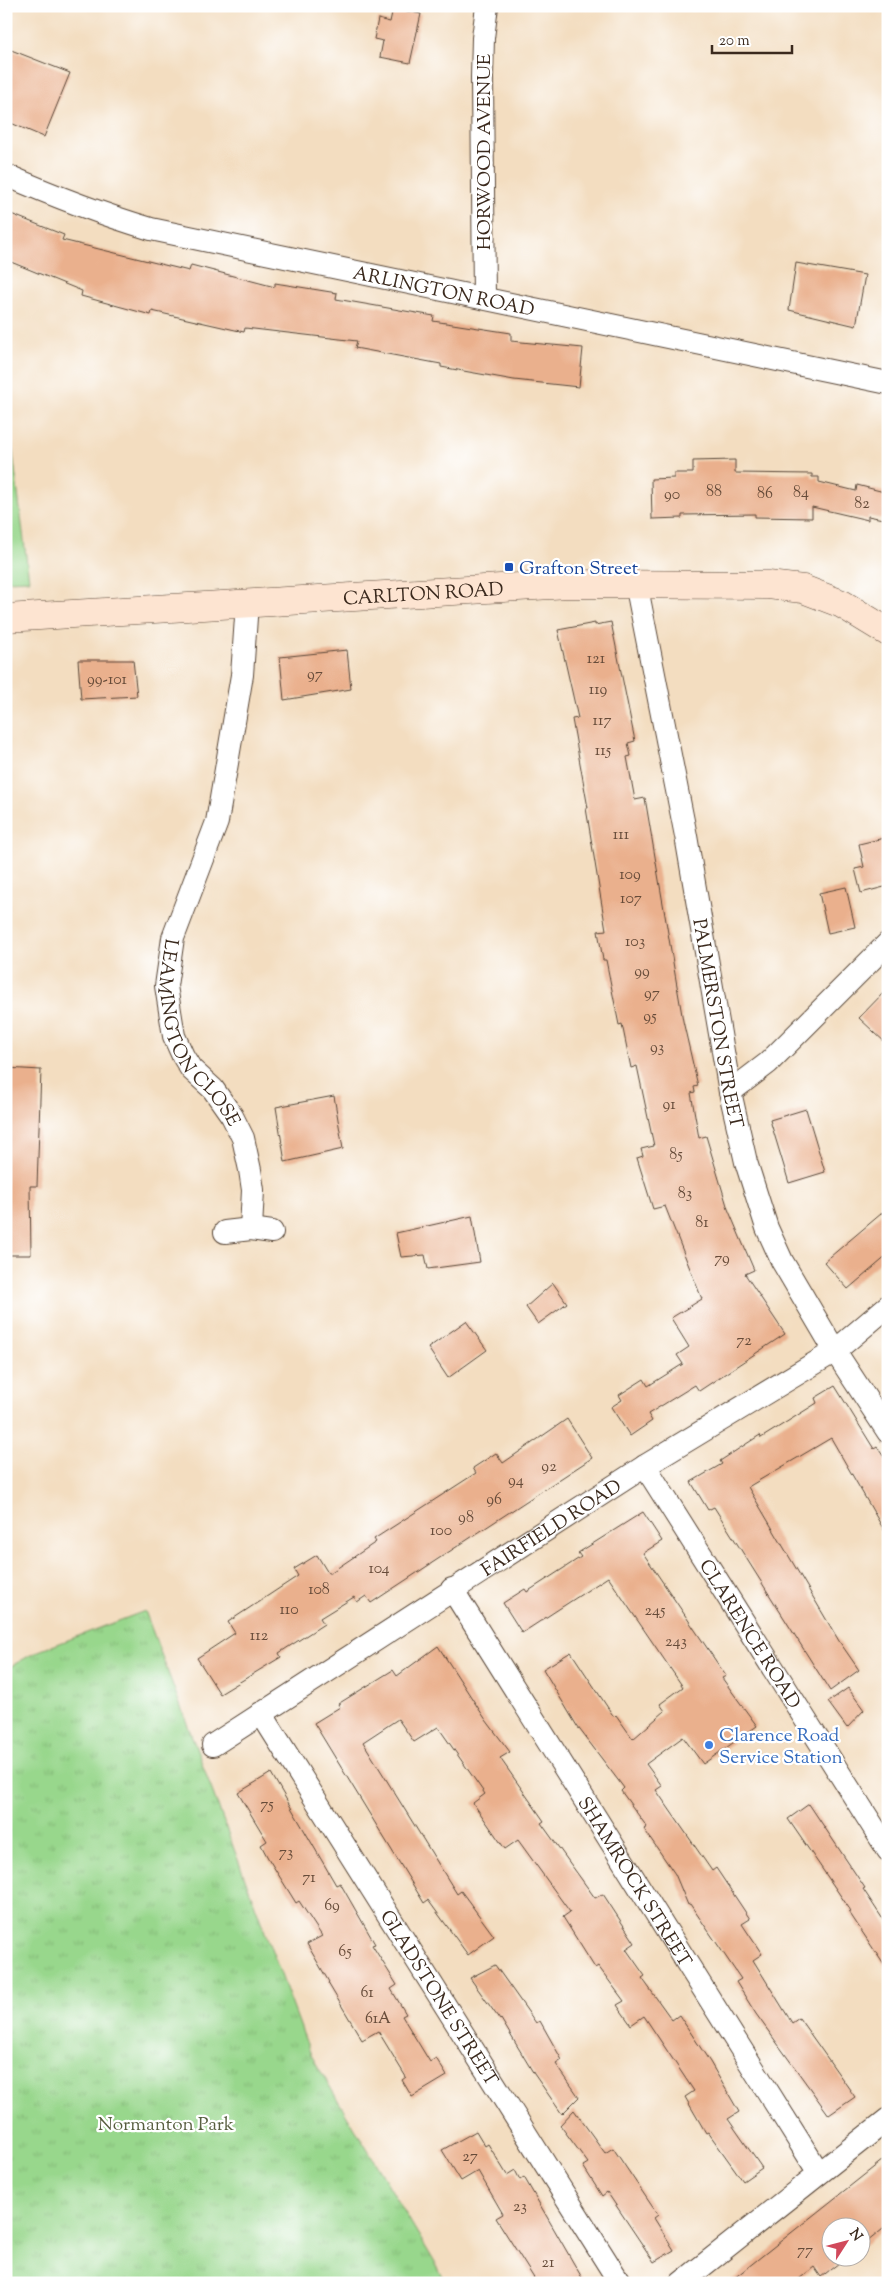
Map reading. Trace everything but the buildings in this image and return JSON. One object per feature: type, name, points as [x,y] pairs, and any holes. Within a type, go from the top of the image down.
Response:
[{"type":"street","name":"HORWOOD AVENUE","points":[[484,298],[482,77],[486,6]]},
{"type":"street","name":"ARLINGTON ROAD","points":[[6,175],[74,204],[151,229],[888,383]]},
{"type":"street","name":"PALMERSTON STREET","points":[[636,583],[686,836],[730,1092],[746,1162],[767,1228],[782,1260],[835,1351],[888,1432]]},
{"type":"street","name":"CARLTON ROAD","points":[[6,618],[568,584],[768,585],[803,589],[842,604],[888,632]]},
{"type":"street","name":"LEAMINGTON CLOSE","points":[[225,1232],[262,1231],[243,1138],[232,1116],[213,1089],[191,1069],[183,1056],[174,1036],[166,986],[173,938],[217,822],[242,674],[247,603]]},
{"type":"street","points":[[730,1092],[768,1063],[888,943]]},
{"type":"street","name":"FAIRFIELD ROAD","points":[[213,1745],[645,1466],[835,1351],[888,1306]]},
{"type":"street","name":"CLARENCE ROAD","points":[[645,1466],[888,1850]]},
{"type":"street","name":"SHAMROCK STREET","points":[[452,1589],[819,2173]]},
{"type":"street","name":"GLADSTONE STREET","points":[[261,1713],[620,2283]]},
{"type":"street","points":[[681,2283],[888,2119]]},
{"type":"green space","points":[[6,422],[9,422],[29,580],[6,581]]},
{"type":"green space","name":"Normanton Park","points":[[145,1611],[311,2055],[447,2283],[6,2283],[6,1669],[36,1652]]},
{"type":"place","name":"Grafton Street","points":[[509,567]]},
{"type":"place","name":"Clarence Road Service Station","points":[[709,1745]]}]
